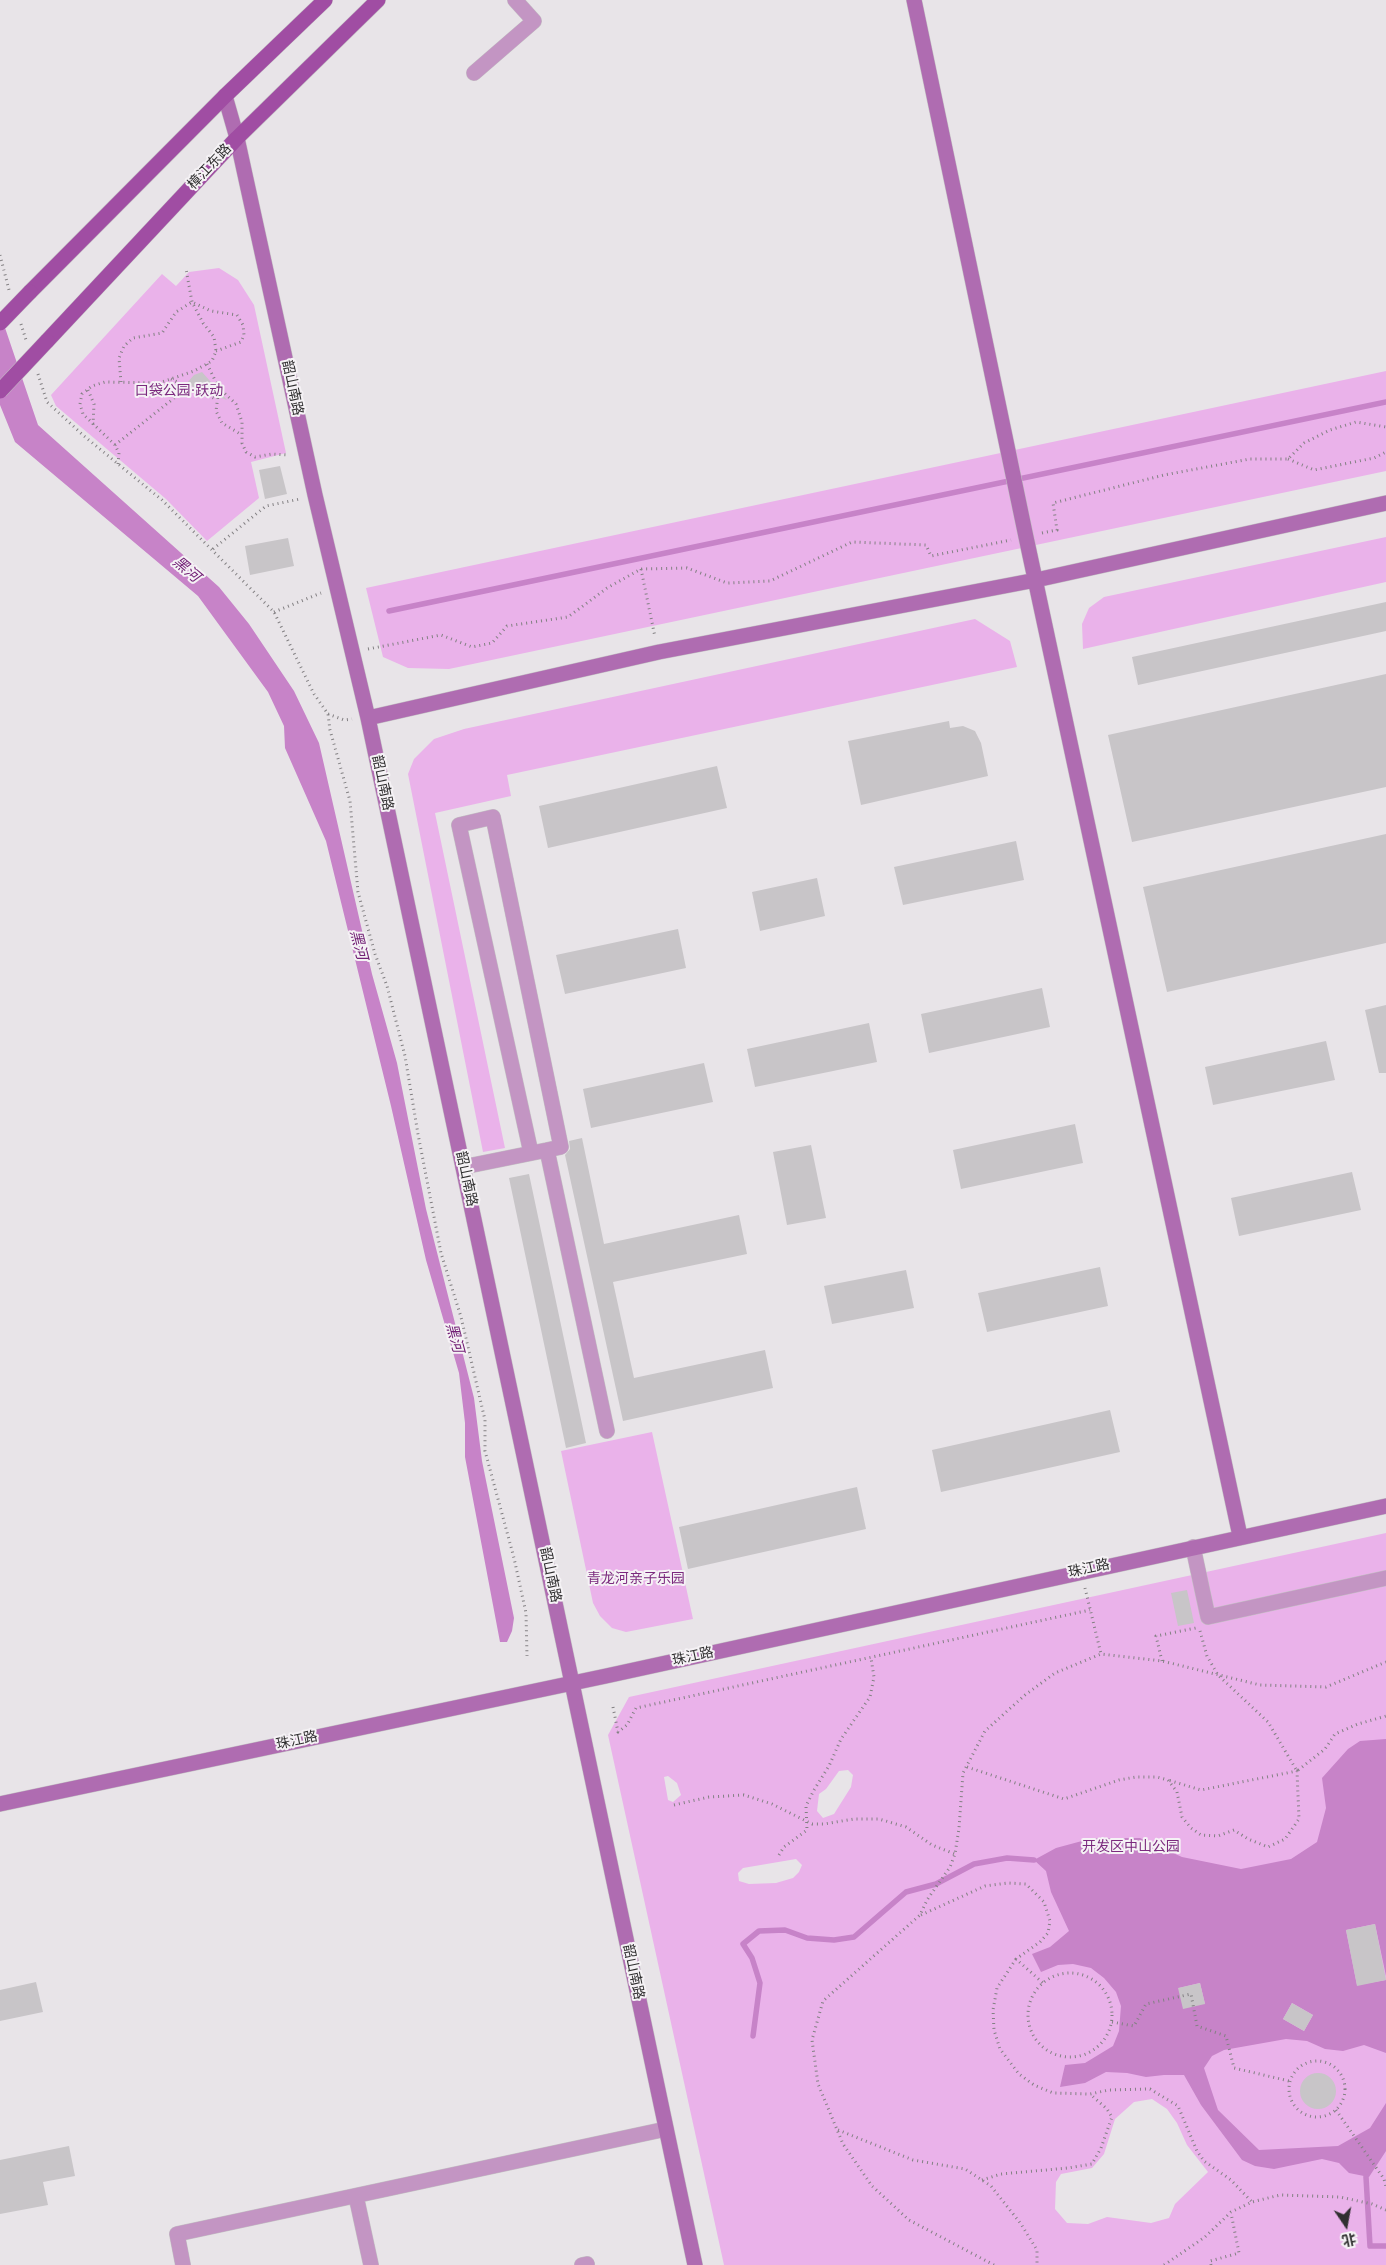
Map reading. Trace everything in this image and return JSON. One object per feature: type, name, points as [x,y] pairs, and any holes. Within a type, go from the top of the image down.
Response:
[{"type":"main road","points":[[0,323],[225,96],[325,0]]},
{"type":"main road","name":"樟江东路","points":[[0,391],[236,138],[378,0]]},
{"type":"street","points":[[474,73],[534,22],[515,0]]},
{"type":"street","points":[[914,0],[1008,442],[1026,537],[1240,1536]]},
{"type":"street","name":"韶山南路","points":[[225,96],[315,495],[368,718],[695,2265]]},
{"type":"street","points":[[368,718],[659,652],[1036,580],[1386,503]]},
{"type":"street","points":[[463,1167],[561,1147],[493,817],[459,824],[531,1153]]},
{"type":"street","points":[[547,1150],[607,1431]]},
{"type":"street","name":"珠江路","points":[[0,1804],[572,1683],[1194,1546],[1386,1506]]},
{"type":"street","points":[[1194,1546],[1208,1617],[1386,1578]]},
{"type":"street","points":[[183,2265],[177,2234],[666,2129]]},
{"type":"street","points":[[356,2196],[371,2265]]},
{"type":"path","points":[[0,255],[3,274],[10,292]]},
{"type":"path","points":[[118,464],[119,453],[115,445],[83,414],[80,404],[82,394],[105,382],[159,383],[212,361],[216,351],[214,337],[203,323],[192,302],[186,269]]},
{"type":"path","points":[[192,302],[212,310],[237,315],[243,325],[244,336],[241,342],[216,351]]},
{"type":"path","points":[[121,382],[119,358],[124,346],[132,338],[162,332],[176,312],[192,302]]},
{"type":"path","points":[[19,319],[28,347]]},
{"type":"path","points":[[208,364],[219,388],[236,404],[242,422],[242,435],[246,452],[255,457],[272,454],[306,454]]},
{"type":"path","points":[[35,365],[47,402],[162,500],[274,612],[314,694],[328,714],[330,730],[350,801],[358,892],[375,954],[387,986],[405,1056],[441,1253],[461,1317],[485,1420],[485,1451],[526,1614],[526,1656]]},
{"type":"path","points":[[171,379],[216,399]]},
{"type":"path","points":[[115,445],[188,388]]},
{"type":"path","points":[[219,388],[216,399],[216,411],[222,423],[242,435]]},
{"type":"path","points":[[88,390],[94,404],[92,424]]},
{"type":"path","points":[[1288,459],[1304,443],[1330,430],[1356,422],[1386,427]]},
{"type":"path","points":[[353,653],[441,634],[472,648],[492,643],[507,626],[568,617],[607,588],[642,569],[687,568],[727,583],[770,581],[797,566],[852,542],[926,546],[931,556],[1057,530],[1053,504],[1164,474],[1250,459],[1288,459],[1314,470],[1374,458],[1386,452]]},
{"type":"path","points":[[213,549],[266,506],[315,495]]},
{"type":"path","points":[[642,569],[659,652]]},
{"type":"path","points":[[274,612],[338,587]]},
{"type":"path","points":[[328,714],[344,720],[368,718]]},
{"type":"path","points":[[1081,1571],[1101,1654]]},
{"type":"path","points":[[613,1707],[618,1732],[627,1725],[636,1708],[1090,1610]]},
{"type":"path","points":[[1162,1661],[1156,1636],[1199,1627],[1207,1656],[1218,1675],[1268,1722],[1297,1771],[1299,1819],[1285,1838],[1268,1847],[1248,1840],[1234,1830],[1218,1836],[1201,1835],[1190,1828],[1182,1817],[1177,1792],[1168,1780]]},
{"type":"path","points":[[920,1915],[927,1900],[950,1867],[956,1854],[964,1773],[985,1731],[1025,1695],[1055,1673],[1101,1654],[1162,1661],[1260,1685],[1326,1687],[1386,1662]]},
{"type":"path","points":[[779,1855],[784,1847],[807,1830],[806,1806],[829,1766],[841,1739],[870,1697],[874,1677],[871,1658]]},
{"type":"path","points":[[967,1767],[1064,1799],[1119,1780],[1136,1777],[1158,1777],[1201,1790],[1297,1771],[1325,1750],[1334,1734],[1358,1724],[1386,1716]]},
{"type":"path","points":[[674,1805],[709,1797],[744,1795],[772,1804],[808,1822],[824,1824],[854,1819],[879,1819],[906,1827],[932,1845],[956,1854]]},
{"type":"path","points":[[994,2265],[909,2220],[872,2186],[843,2144],[818,2084],[812,2040],[823,2001],[920,1915],[985,1886],[1008,1883],[1026,1884],[1044,1902],[1050,1921],[1048,1933],[1016,1959],[998,1988],[993,2010],[994,2030],[1000,2049],[1014,2069],[1034,2085],[1053,2093],[1090,2094],[1109,2090],[1150,2089],[1178,2106],[1197,2151],[1204,2161],[1231,2180],[1252,2202]]},
{"type":"path","points":[[1016,1959],[1043,1983]]},
{"type":"path","points":[[1065,1973],[1089,1977],[1099,1984],[1107,1994],[1112,2005],[1112,2022],[1102,2042],[1092,2051],[1072,2057],[1052,2053],[1036,2039],[1028,2020],[1029,2006],[1034,1994],[1043,1983],[1053,1976],[1065,1973]]},
{"type":"path","points":[[1112,2022],[1134,2026],[1146,2004],[1191,1994],[1198,2026],[1226,2036],[1234,2068],[1290,2081]]},
{"type":"path","points":[[1309,2061],[1327,2062],[1341,2073],[1345,2091],[1343,2100],[1336,2110],[1322,2117],[1303,2114],[1290,2100],[1288,2090],[1290,2081],[1294,2072],[1309,2061]]},
{"type":"path","points":[[982,2180],[1001,2174],[1092,2164],[1101,2148],[1112,2117],[1107,2109],[1090,2094]]},
{"type":"path","points":[[1336,2110],[1351,2135],[1385,2179],[1386,2187]]},
{"type":"path","points":[[837,2129],[913,2160],[965,2169],[982,2180],[990,2186],[1021,2224],[1037,2250],[1038,2265]]},
{"type":"path","points":[[1164,2265],[1205,2237],[1231,2212],[1252,2202],[1280,2195],[1340,2197],[1372,2204],[1386,2210]]},
{"type":"path","points":[[1211,2265],[1210,2261],[1239,2253],[1231,2212]]},
{"type":"green space","name":"口袋公园·跃动","points":[[219,268],[238,280],[254,305],[286,453],[251,462],[259,498],[207,541],[166,499],[56,406],[51,395],[162,274],[176,286],[189,272]]},
{"type":"green space","points":[[1386,371],[1386,471],[449,669],[408,668],[383,657],[366,588]]},
{"type":"green space","points":[[1386,537],[1386,582],[1083,649],[1082,624],[1089,608],[1104,597]]},
{"type":"green space","points":[[975,619],[1010,641],[1017,667],[507,775],[511,796],[435,813],[505,1148],[483,1152],[408,774],[414,759],[434,739],[464,729]]},
{"type":"green space","name":"青龙河亲子乐园","points":[[652,1432],[693,1619],[626,1632],[612,1628],[600,1616],[593,1603],[561,1451]]},
{"type":"green space","name":"开发区中山公园","points":[[1386,1533],[1386,2265],[724,2265],[608,1735],[629,1697]],"holes":[[[848,1770],[853,1775],[851,1787],[834,1814],[823,1818],[817,1811],[819,1794],[826,1789],[839,1771]],[[668,1776],[677,1783],[681,1795],[673,1802],[668,1800],[664,1777]],[[796,1859],[802,1865],[799,1872],[793,1878],[776,1883],[749,1884],[739,1881],[738,1873],[743,1868]],[[1152,2099],[1167,2109],[1177,2123],[1187,2145],[1208,2172],[1175,2204],[1169,2218],[1151,2223],[1107,2217],[1088,2224],[1067,2223],[1055,2209],[1056,2182],[1061,2174],[1092,2168],[1104,2154],[1115,2119],[1134,2102]]]},
{"type":"water","name":"黑河","points":[[0,313],[38,425],[219,587],[249,624],[294,691],[319,743],[372,974],[397,1063],[426,1209],[474,1398],[482,1461],[514,1618],[512,1631],[507,1642],[500,1642],[465,1457],[465,1423],[459,1373],[426,1260],[391,1106],[326,841],[285,748],[284,726],[268,692],[198,596],[15,442],[0,405]]},
{"type":"water","points":[[1386,1739],[1386,1976],[1375,1924],[1346,1930],[1357,1985],[1386,1980],[1386,2053],[1364,2045],[1343,2051],[1325,2049],[1307,2041],[1286,2039],[1224,2050],[1212,2056],[1204,2068],[1218,2110],[1259,2150],[1338,2146],[1370,2128],[1386,2103],[1386,2151],[1369,2177],[1349,2173],[1339,2163],[1322,2159],[1274,2169],[1255,2166],[1242,2160],[1201,2105],[1184,2075],[1146,2077],[1127,2073],[1106,2072],[1085,2083],[1060,2087],[1065,2065],[1085,2063],[1113,2046],[1119,2031],[1121,2006],[1116,1992],[1104,1978],[1091,1968],[1073,1964],[1058,1965],[1041,1972],[1032,1954],[1050,1947],[1069,1931],[1051,1892],[1046,1871],[1034,1860],[1056,1848],[1093,1838],[1140,1838],[1182,1857],[1241,1869],[1291,1859],[1317,1842],[1326,1808],[1322,1778],[1348,1749],[1360,1741]],"holes":[[[1200,1983],[1205,2004],[1179,1988]],[[1292,2003],[1313,2015],[1304,2031],[1283,2019]]]},
{"type":"building","points":[[202,372],[227,400],[196,389],[187,383],[194,375]]},
{"type":"building","points":[[280,466],[287,494],[265,499],[259,470]]},
{"type":"building","points":[[288,538],[294,566],[250,575],[245,546]]},
{"type":"building","points":[[1386,602],[1386,631],[1138,685],[1132,657]]},
{"type":"building","points":[[1386,674],[1386,787],[1132,842],[1108,735]]},
{"type":"building","points":[[949,721],[950,728],[963,726],[975,731],[981,743],[988,776],[861,805],[848,741]]},
{"type":"building","points":[[717,766],[727,808],[548,848],[539,806]]},
{"type":"building","points":[[1386,834],[1386,943],[1167,992],[1143,887]]},
{"type":"building","points":[[1016,841],[1024,880],[903,905],[894,867]]},
{"type":"building","points":[[817,878],[825,916],[760,931],[752,892]]},
{"type":"building","points":[[678,929],[686,968],[565,994],[556,955]]},
{"type":"building","points":[[1042,988],[1050,1027],[929,1053],[921,1014]]},
{"type":"building","points":[[1386,1005],[1386,1073],[1379,1073],[1365,1010]]},
{"type":"building","points":[[869,1023],[877,1062],[755,1087],[747,1049]]},
{"type":"building","points":[[1326,1041],[1335,1080],[1213,1105],[1205,1067]]},
{"type":"building","points":[[704,1063],[713,1102],[591,1128],[583,1089]]},
{"type":"building","points":[[1075,1124],[1083,1163],[961,1189],[953,1150]]},
{"type":"building","points":[[582,1138],[604,1244],[739,1215],[747,1254],[613,1282],[634,1378],[765,1350],[773,1388],[623,1421],[565,1155],[570,1149],[569,1141]]},
{"type":"building","points":[[811,1145],[826,1218],[787,1225],[773,1152]]},
{"type":"building","points":[[1352,1172],[1361,1210],[1239,1236],[1231,1198]]},
{"type":"building","points":[[529,1174],[586,1443],[566,1448],[509,1178]]},
{"type":"building","points":[[1100,1267],[1108,1306],[987,1332],[978,1293]]},
{"type":"building","points":[[906,1270],[914,1308],[832,1324],[824,1286]]},
{"type":"building","points":[[1110,1410],[1120,1452],[941,1492],[932,1450]]},
{"type":"building","points":[[857,1487],[866,1529],[688,1569],[679,1527]]},
{"type":"building","points":[[1187,1590],[1194,1623],[1178,1626],[1171,1593]]},
{"type":"building","points":[[1375,1924],[1386,1980],[1357,1986],[1346,1930]]},
{"type":"building","points":[[36,1982],[43,2012],[0,2021],[0,1990]]},
{"type":"building","points":[[1200,1983],[1205,2004],[1183,2009],[1178,1988]]},
{"type":"building","points":[[1292,2003],[1313,2015],[1304,2031],[1283,2019]]},
{"type":"building","points":[[1318,2073],[1325,2074],[1331,2078],[1335,2084],[1335,2098],[1331,2104],[1325,2108],[1318,2109],[1311,2108],[1305,2104],[1301,2098],[1300,2091],[1301,2084],[1305,2078],[1311,2074]]},
{"type":"building","points":[[69,2146],[75,2176],[43,2182],[48,2205],[0,2214],[0,2160]]},
{"type":"waterway","points":[[389,611],[1386,402]]},
{"type":"waterway","points":[[753,2036],[760,1983],[752,1958],[743,1944],[759,1931],[785,1930],[807,1938],[834,1940],[854,1937],[906,1892],[936,1884],[974,1864],[1007,1858],[1034,1860]]},
{"type":"waterway","points":[[1366,2177],[1370,2246],[1386,2246]]}]
